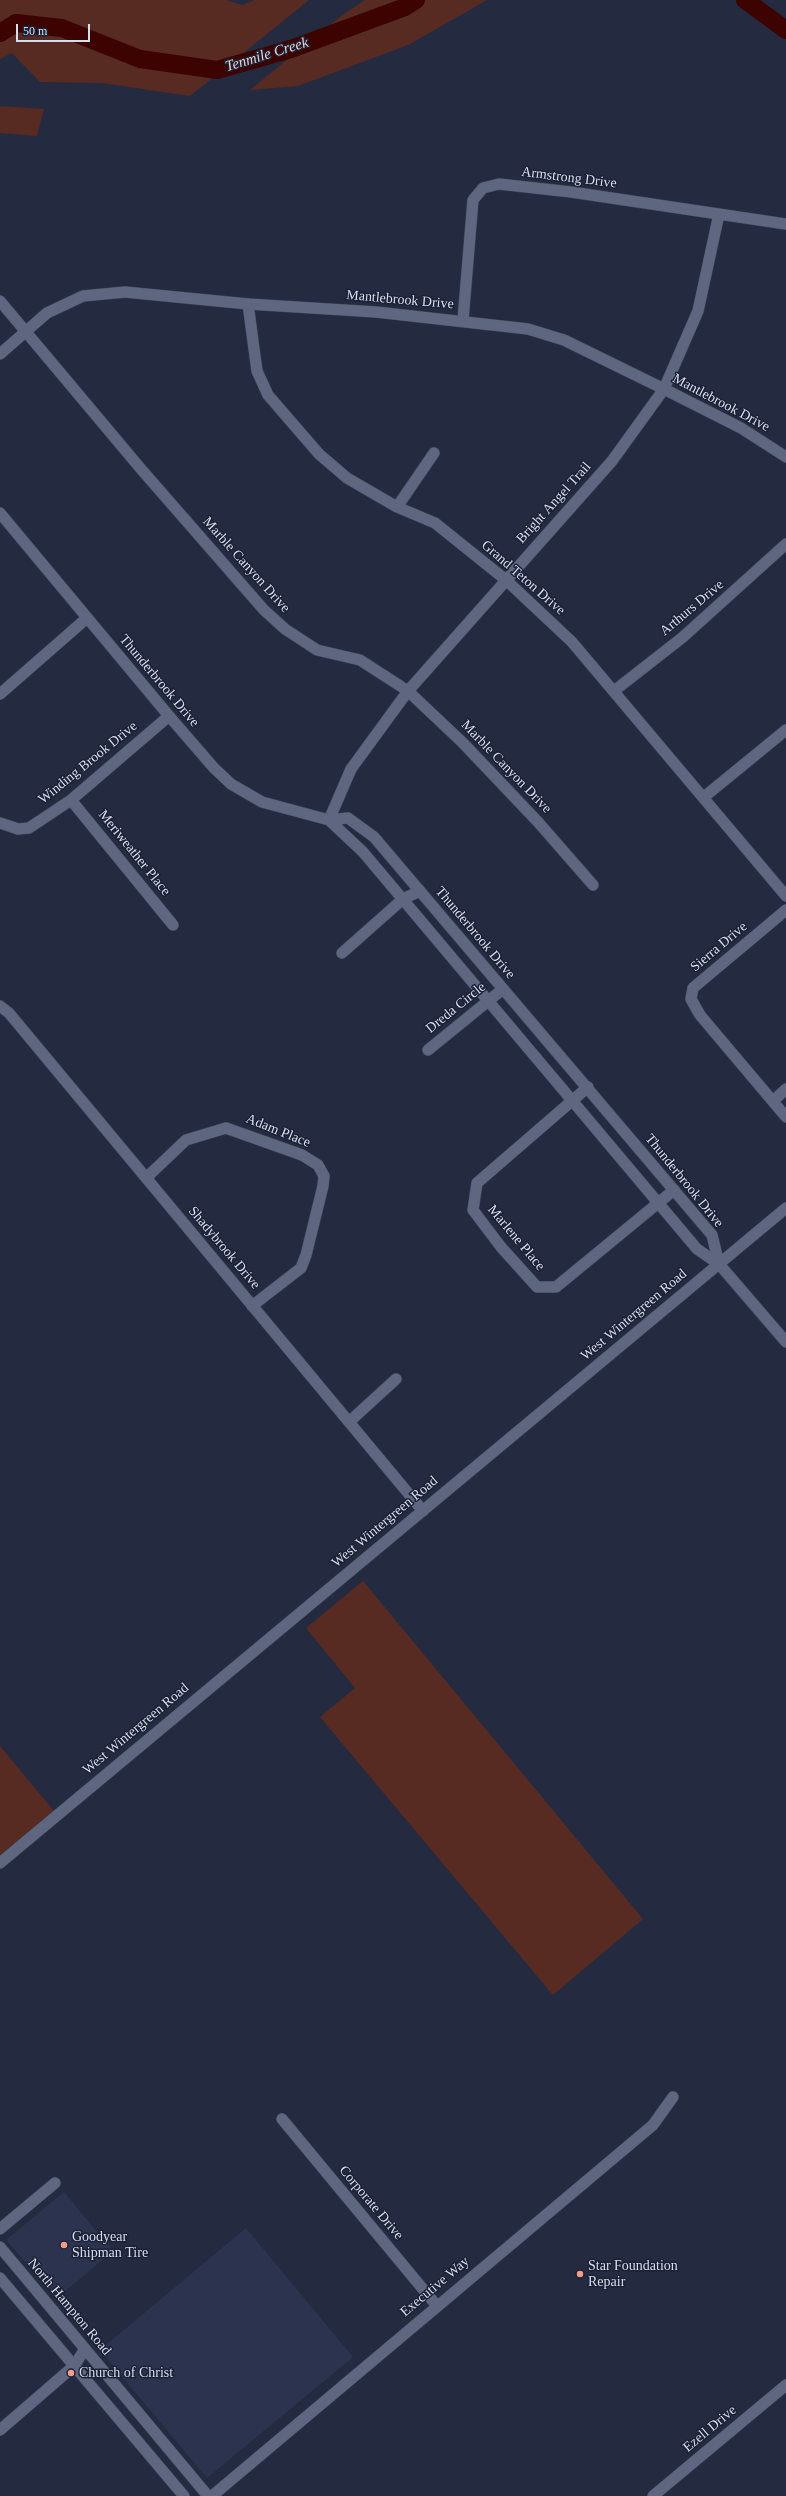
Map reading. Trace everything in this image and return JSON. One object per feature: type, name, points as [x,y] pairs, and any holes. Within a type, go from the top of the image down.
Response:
[{"type":"street","name":"Armstrong Drive","points":[[463,320],[473,200],[483,188],[498,184],[571,192],[786,224]]},
{"type":"street","name":"Bright Angel Trail","points":[[329,820],[351,769],[408,691],[612,461],[664,389],[698,311],[719,214]]},
{"type":"street","name":"Mantlebrook Drive","points":[[0,354],[47,313],[83,296],[125,292],[248,304],[376,312],[463,320],[528,329],[564,340],[740,428],[786,456]]},
{"type":"street","name":"Marble Canyon Drive","points":[[0,301],[141,469],[264,610],[285,629],[317,650],[360,660],[408,691],[463,743],[538,822],[594,885]]},
{"type":"street","name":"Grand Teton Drive","points":[[248,304],[258,371],[268,395],[319,454],[347,478],[397,507],[435,523],[506,580],[572,642],[786,896]]},
{"type":"street","points":[[397,507],[434,452]]},
{"type":"street","name":"Thunderbrook Drive","points":[[2,519],[169,716],[214,768],[231,784],[262,802],[329,820],[348,818],[374,837],[588,1087],[712,1235],[719,1264]]},
{"type":"street","name":"Arthurs Drive","points":[[614,691],[683,637],[786,544]]},
{"type":"street","points":[[0,694],[87,618]]},
{"type":"street","name":"Winding Brook Drive","points":[[0,823],[18,829],[28,828],[71,800],[169,716]]},
{"type":"street","points":[[704,797],[786,730]]},
{"type":"street","name":"Meriweather Place","points":[[71,800],[173,925]]},
{"type":"street","name":"Thunderbrook Drive","points":[[329,820],[363,852],[574,1100],[697,1249],[719,1264]]},
{"type":"street","points":[[342,953],[403,899],[420,891]]},
{"type":"street","name":"Sierra Drive","points":[[786,910],[693,988],[691,1000],[700,1015],[786,1116]]},
{"type":"street","name":"Dreda Circle","points":[[428,1050],[503,989]]},
{"type":"street","name":"Shadybrook Drive","points":[[0,1006],[146,1178],[423,1511]]},
{"type":"street","name":"Marlene Place","points":[[588,1087],[477,1183],[473,1210],[501,1247],[537,1287],[556,1287],[674,1190]]},
{"type":"street","points":[[772,1101],[786,1090]]},
{"type":"street","name":"Adam Place","points":[[146,1178],[186,1140],[226,1128],[302,1155],[318,1165],[324,1176],[323,1186],[306,1255],[301,1268],[252,1306]]},
{"type":"street","name":"West Wintergreen Road","points":[[1,1861],[786,1208]]},
{"type":"street","points":[[719,1264],[786,1342]]},
{"type":"street","points":[[349,1422],[396,1379]]},
{"type":"street","name":"Executive Way","points":[[212,2496],[653,2125],[673,2097]]},
{"type":"street","name":"Corporate Drive","points":[[282,2119],[437,2306]]},
{"type":"street","points":[[0,2229],[55,2183]]},
{"type":"street","name":"North Hampton Road","points":[[0,2247],[208,2496]]},
{"type":"street","points":[[0,2278],[184,2496]]},
{"type":"street","points":[[0,2430],[74,2366],[86,2349]]},
{"type":"street","name":"Ezell Drive","points":[[653,2496],[786,2385]]},
{"type":"shaded area","points":[[0,0],[226,0],[242,5],[255,0],[309,0],[190,96],[102,83],[40,82],[12,53],[0,59]]},
{"type":"shaded area","points":[[365,0],[487,0],[408,45],[298,86],[250,90],[341,16]]},
{"type":"shaded area","points":[[0,106],[44,109],[37,136],[0,133]]},
{"type":"shaded area","points":[[363,1581],[643,1919],[553,1995],[320,1717],[355,1688],[306,1628]]},
{"type":"shaded area","points":[[0,1746],[54,1811],[0,1855]]},
{"type":"shaded area","points":[[64,2192],[113,2251],[57,2298],[6,2240]]},
{"type":"shaded area","points":[[246,2228],[353,2357],[207,2478],[100,2350]]},
{"type":"waterway","name":"Tenmile Creek","points":[[0,33],[16,23],[62,28],[140,59],[217,70],[291,49],[405,7],[416,0]]},
{"type":"waterway","name":"Tenmile Creek","points":[[745,0],[786,30]]},
{"type":"place","name":"Goodyear Shipman Tire","points":[[64,2245]]},
{"type":"place","name":"Star Foundation Repair","points":[[580,2274]]},
{"type":"place","name":"Church of Christ","points":[[71,2373]]}]
